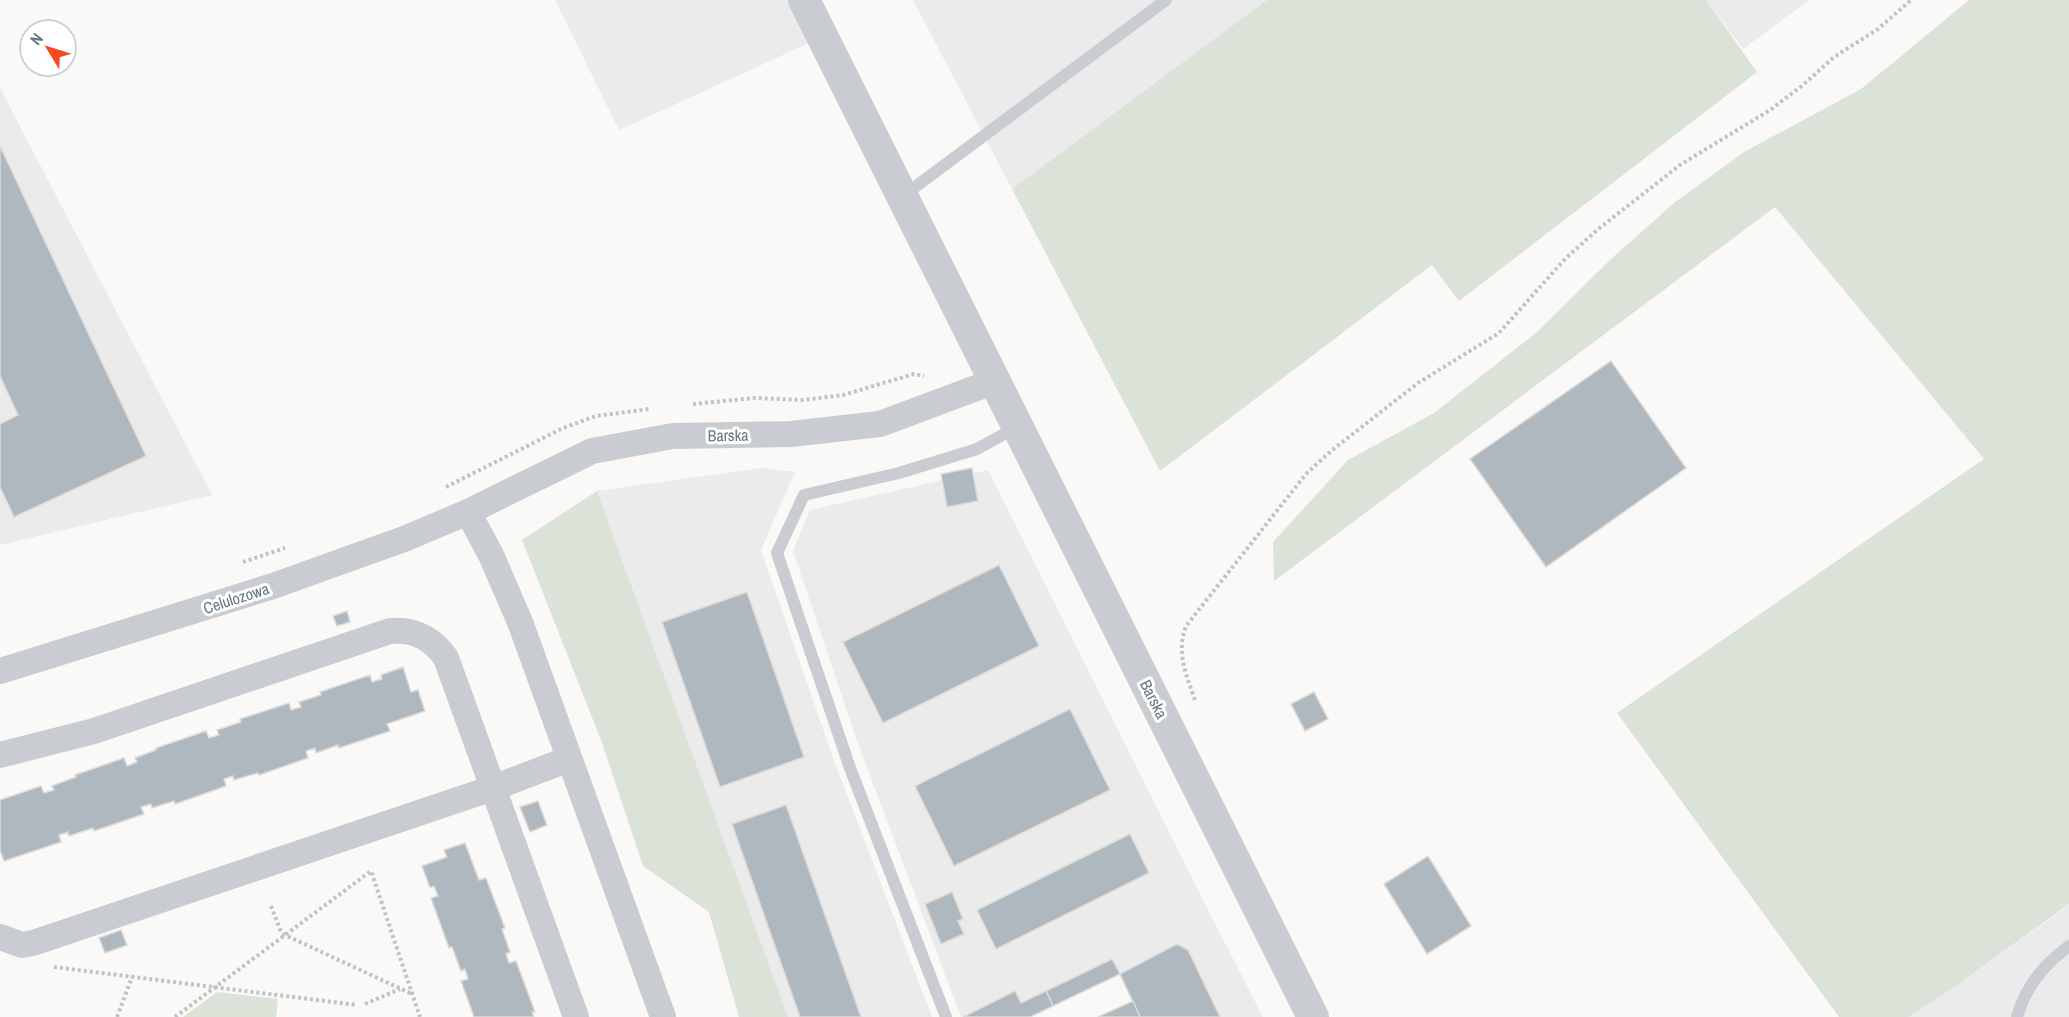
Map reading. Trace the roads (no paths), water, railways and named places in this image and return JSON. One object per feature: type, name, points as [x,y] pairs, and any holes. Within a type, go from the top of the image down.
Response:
[{"type":"street","name":"Barska","points":[[804,0],[1313,1017]]},
{"type":"street","name":"Barska","points":[[468,512],[592,451],[673,436],[791,434],[880,424],[995,381]]},
{"type":"street","name":"Celulozowa","points":[[0,671],[273,586],[404,539],[468,512]]},
{"type":"street","points":[[468,512],[491,555],[520,622],[663,1017]]},
{"type":"street","points":[[0,755],[94,731],[390,631],[403,630],[430,639],[446,658],[576,1017]]},
{"type":"street","points":[[0,938],[11,943],[33,943],[493,788],[569,759]]},
{"type":"lane","points":[[902,197],[1166,0]]},
{"type":"lane","points":[[946,1017],[850,768],[777,553],[804,495],[899,473],[977,449],[1018,427]]},
{"type":"lane","points":[[2017,1017],[2023,996],[2053,957],[2069,946]]}]
